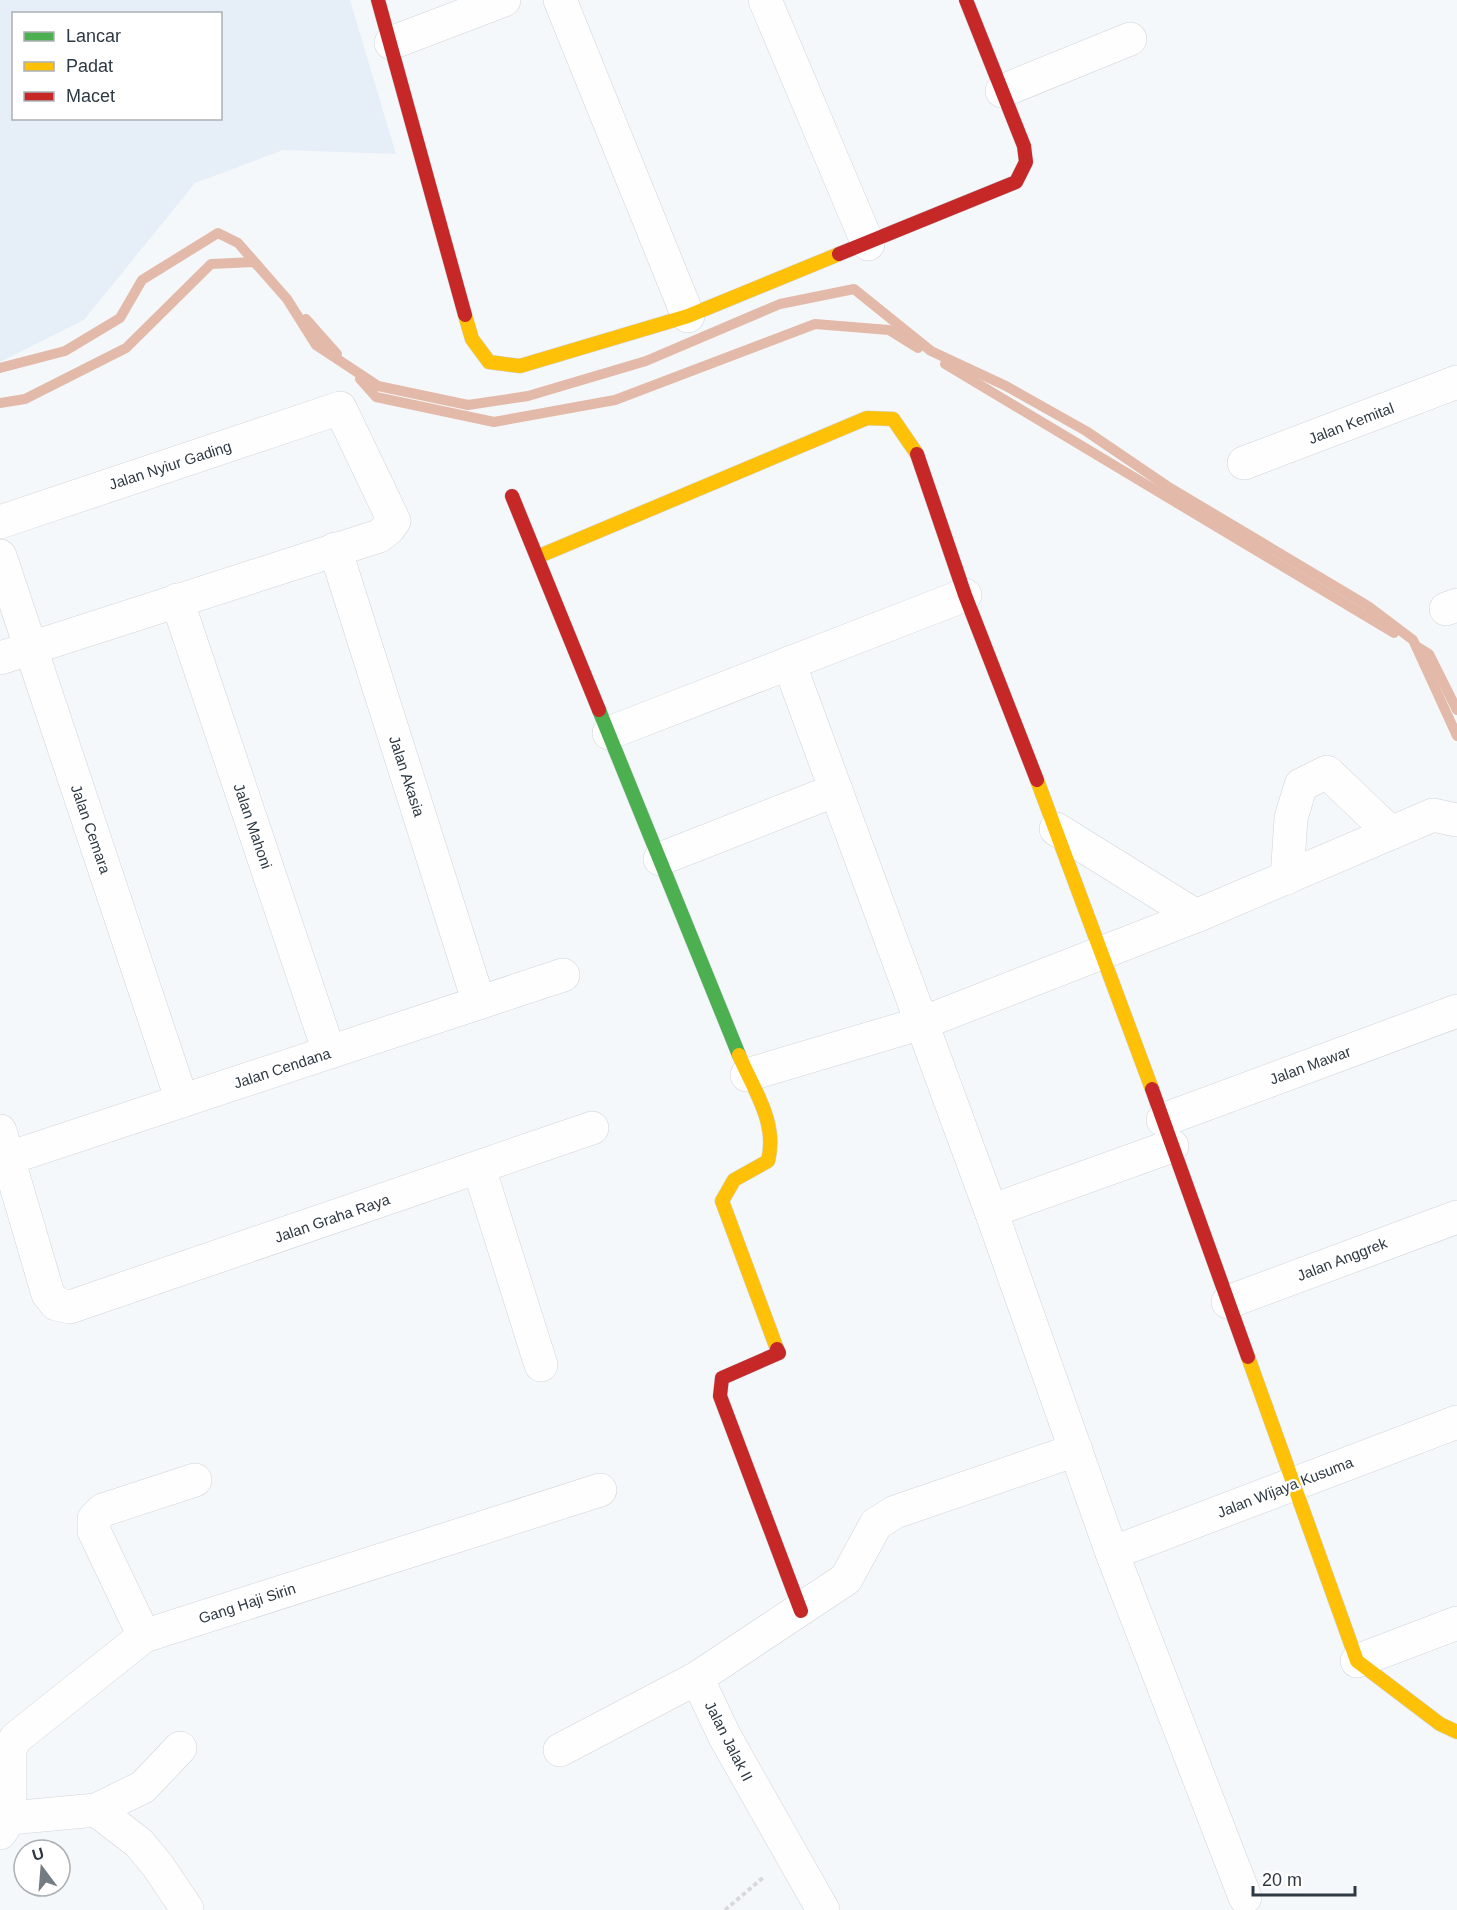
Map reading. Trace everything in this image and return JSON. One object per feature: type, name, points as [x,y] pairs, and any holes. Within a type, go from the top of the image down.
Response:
[{"type":"street","points":[[378,0],[472,339],[489,362],[497,365],[520,366],[688,316],[1009,186],[1021,177],[1026,162],[1024,146],[966,0]]},
{"type":"street","points":[[391,42],[504,0]]},
{"type":"street","points":[[560,0],[688,316]]},
{"type":"street","points":[[765,0],[868,244]]},
{"type":"street","points":[[1002,91],[1130,39]]},
{"type":"street","name":"Jalan Kemital","points":[[1244,463],[1457,382]]},
{"type":"street","name":"Jalan Nyiur Gading","points":[[0,522],[340,408],[394,521],[379,536],[335,549]]},
{"type":"street","points":[[537,557],[867,418],[893,419],[918,455],[965,595],[1103,952],[1357,1661],[1440,1724],[1457,1732]]},
{"type":"street","points":[[512,495],[747,1075],[773,1132],[773,1147],[768,1161],[736,1175],[726,1187],[722,1201],[778,1353],[722,1378],[720,1396],[801,1611]]},
{"type":"street","points":[[0,658],[335,549]]},
{"type":"street","name":"Jalan Akasia","points":[[335,549],[479,1003]]},
{"type":"street","name":"Jalan Cemara","points":[[0,556],[183,1101]]},
{"type":"street","points":[[609,733],[965,595]]},
{"type":"street","name":"Jalan Mahoni","points":[[177,600],[329,1052]]},
{"type":"street","points":[[789,663],[991,1211],[1112,1553],[1245,1897]]},
{"type":"street","points":[[1287,878],[1291,818],[1301,785],[1327,772],[1391,833]]},
{"type":"street","points":[[660,859],[836,790]]},
{"type":"street","points":[[747,1075],[922,1023],[1196,916],[1433,815],[1457,820]]},
{"type":"street","points":[[1056,829],[1196,916]]},
{"type":"street","name":"Jalan Cendana","points":[[3,1150],[183,1101],[563,975]]},
{"type":"street","name":"Jalan Mawar","points":[[991,1211],[1168,1133],[1457,1011]]},
{"type":"street","name":"Jalan Graha Raya","points":[[3,1150],[48,1294],[56,1304],[70,1307],[592,1128]]},
{"type":"street","points":[[479,1168],[541,1365]]},
{"type":"street","name":"Jalan Anggrek","points":[[1228,1302],[1457,1217]]},
{"type":"street","name":"Jalan Wijaya Kusuma","points":[[1112,1553],[1457,1422]]},
{"type":"street","points":[[560,1750],[697,1678],[801,1611],[846,1579],[876,1524],[895,1512],[1076,1450]]},
{"type":"street","points":[[144,1636],[94,1531],[94,1520],[103,1510],[195,1480]]},
{"type":"street","name":"Gang Haji Sirin","points":[[5,1825],[5,1740],[16,1738],[144,1636],[600,1490]]},
{"type":"street","points":[[1357,1661],[1457,1623]]},
{"type":"street","name":"Jalan Jalak II","points":[[697,1678],[725,1737],[823,1910]]},
{"type":"street","points":[[5,1825],[96,1810],[143,1787],[180,1748]]},
{"type":"street","points":[[96,1810],[139,1844],[158,1866],[187,1909]]},
{"type":"path","points":[[725,1910],[791,1854]]},
{"type":"shaded area","points":[[0,0],[350,0],[396,154],[283,150],[195,183],[84,320],[0,362]]},
{"type":"waterway","points":[[0,368],[65,351],[120,318],[142,280],[218,233],[238,243],[287,299],[316,345],[378,386],[468,405],[528,396],[646,361],[780,304],[854,289],[931,351],[1006,386],[1086,431],[1167,486],[1368,606],[1413,640],[1457,736]]},
{"type":"waterway","points":[[0,403],[25,399],[126,348],[211,264],[254,262],[257,265]]},
{"type":"waterway","points":[[306,319],[337,354]]},
{"type":"waterway","points":[[360,379],[376,397],[494,422],[615,400],[815,324],[889,330],[918,348]]},
{"type":"waterway","points":[[945,364],[1394,633]]},
{"type":"waterway","points":[[1416,646],[1429,654],[1457,710]]},
{"type":"traffic: fast","points":[[599,710],[739,1055]]},
{"type":"traffic: slow","points":[[465,315],[472,339],[489,362],[520,366],[688,316],[839,254]]},
{"type":"traffic: slow","points":[[537,557],[867,418],[893,419],[917,454]]},
{"type":"traffic: slow","points":[[1037,780],[1152,1089]]},
{"type":"traffic: slow","points":[[739,1055],[767,1119],[770,1147],[768,1161],[734,1180],[722,1201],[777,1349]]},
{"type":"traffic: slow","points":[[1248,1357],[1357,1661],[1440,1724],[1457,1732]]},
{"type":"traffic: jam","points":[[378,0],[465,315]]},
{"type":"traffic: jam","points":[[839,254],[1016,182],[1026,162],[1024,146],[966,0]]},
{"type":"traffic: jam","points":[[917,454],[965,595],[1037,780]]},
{"type":"traffic: jam","points":[[512,496],[599,710]]},
{"type":"traffic: jam","points":[[1152,1089],[1248,1357]]},
{"type":"traffic: jam","points":[[777,1349],[779,1353],[722,1378],[720,1396],[801,1611]]}]
